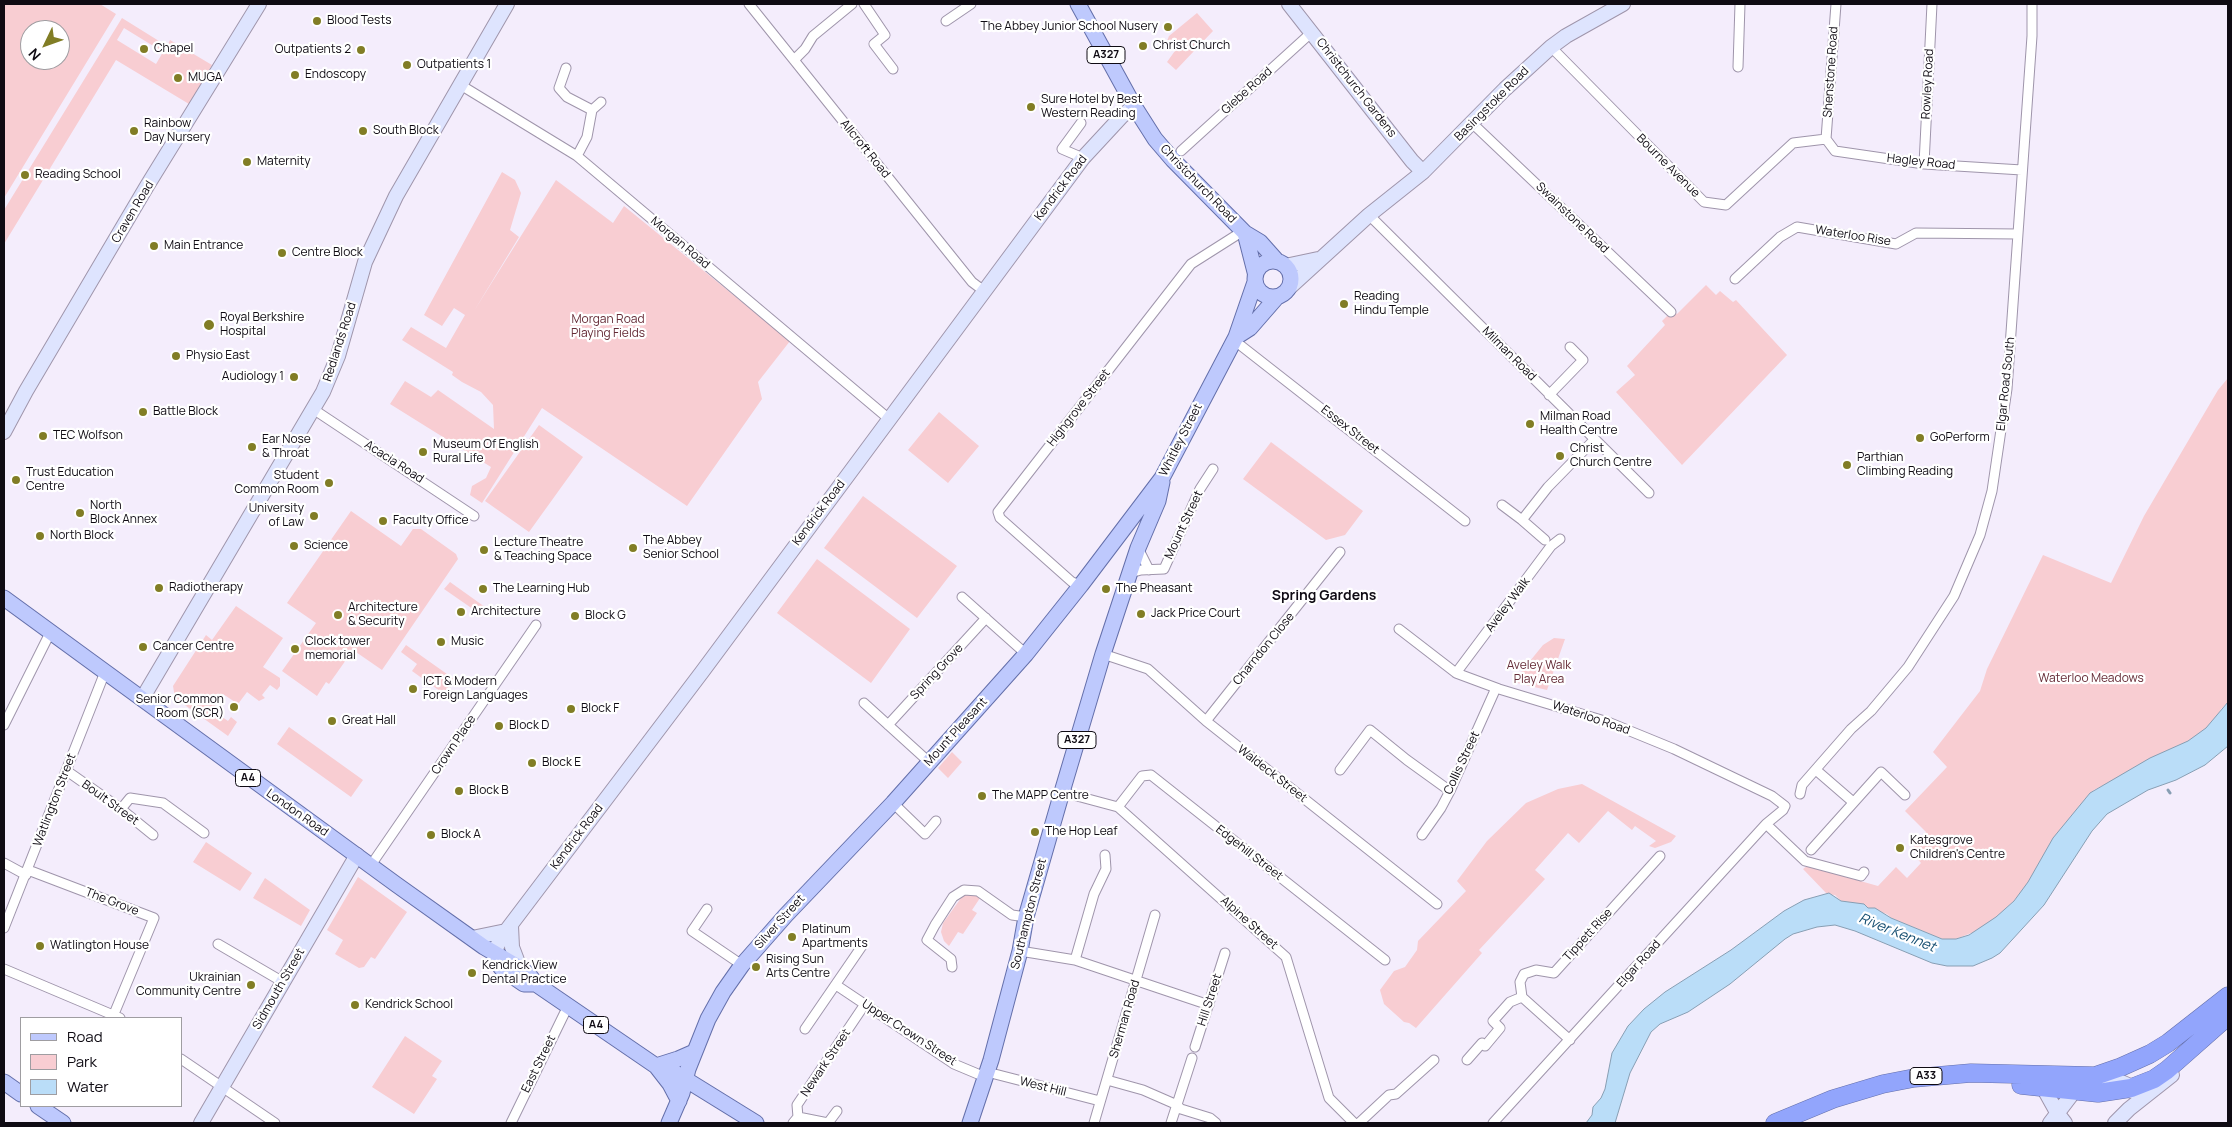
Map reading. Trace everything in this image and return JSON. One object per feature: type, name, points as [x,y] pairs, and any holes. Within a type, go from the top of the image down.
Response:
[{"type":"highway","name":"A33","points":[[1775,1123],[1833,1099],[1883,1084],[1914,1078],[1971,1073],[2090,1076],[2135,1062],[2150,1054],[2168,1043],[2228,996]]},
{"type":"highway","name":"A33","points":[[1803,1123],[1847,1106],[1917,1090],[1976,1085],[2043,1086],[2098,1094],[2131,1088],[2154,1079],[2187,1054],[2228,1016]]},
{"type":"main road","name":"Christchurch Road","points":[[1079,4],[1134,106],[1155,139],[1173,160],[1244,232],[1260,242],[1280,263]]},
{"type":"main road","name":"Christchurch Road","points":[[1244,232],[1255,277]]},
{"type":"main road","points":[[1270,260],[1280,263],[1289,275],[1290,287],[1284,294],[1270,297],[1259,290],[1255,277],[1261,264],[1270,260]]},
{"type":"main road","name":"Whitley Street","points":[[1081,585],[1162,478],[1236,339],[1255,277]]},
{"type":"main road","name":"Whitley Street","points":[[1236,339],[1250,328],[1277,297]]},
{"type":"main road","name":"Southampton Street","points":[[970,1123],[986,1075],[1020,951],[1026,917],[1103,654],[1138,548],[1158,500],[1162,478]]},
{"type":"main road","name":"Mount Pleasant","points":[[825,874],[893,803],[1026,654],[1081,585]]},
{"type":"main road","name":"London Road","points":[[4,598],[356,855],[472,938],[520,968],[536,984],[656,1066],[672,1071],[685,1079]]},
{"type":"main road","name":"Silver Street","points":[[685,1079],[694,1052],[712,1012],[742,965],[825,874]]},
{"type":"main road","name":"London Road","points":[[496,954],[495,961],[502,969],[524,984],[536,984]]},
{"type":"main road","points":[[656,1066],[694,1052]]},
{"type":"main road","name":"London Road","points":[[656,1066],[679,1101]]},
{"type":"main road","name":"A327","points":[[669,1123],[679,1101],[685,1079]]},
{"type":"main road","name":"A4","points":[[685,1079],[756,1123]]},
{"type":"main road","points":[[4,1082],[20,1093]]},
{"type":"main road","points":[[39,1107],[63,1123]]},
{"type":"street","name":"Craven Road","points":[[5,426],[147,186],[259,4]]},
{"type":"street","name":"Redlands Road","points":[[142,698],[238,540],[331,376],[365,262],[396,196],[506,4]]},
{"type":"street","name":"Allcroft Road","points":[[749,4],[972,282],[984,291]]},
{"type":"street","points":[[794,60],[805,50],[814,36],[852,4]]},
{"type":"street","points":[[864,4],[885,35],[874,44],[893,69]]},
{"type":"street","points":[[946,21],[971,4]]},
{"type":"street","name":"Christchurch Gardens","points":[[1289,4],[1422,172]]},
{"type":"street","name":"Basingstoke Road","points":[[1369,215],[1422,172],[1506,88],[1551,47],[1566,36],[1623,4]]},
{"type":"street","points":[[1738,67],[1740,4]]},
{"type":"street","name":"Shenstone Road","points":[[1826,140],[1836,4]]},
{"type":"street","name":"Rowley Road","points":[[1924,164],[1932,4]]},
{"type":"street","name":"Elgar Road South","points":[[1800,794],[1802,785],[1851,729],[1871,711],[1908,667],[1954,596],[1973,556],[1992,492],[2007,389],[2032,33],[2032,4]]},
{"type":"street","name":"Glebe Road","points":[[1182,151],[1312,32]]},
{"type":"street","name":"Bourne Avenue","points":[[1551,47],[1704,202],[1726,205],[1793,143],[1826,140]]},
{"type":"street","points":[[566,68],[559,88],[567,97],[592,110]]},
{"type":"street","name":"Morgan Road","points":[[459,84],[577,156],[889,419]]},
{"type":"street","points":[[577,156],[587,137],[592,110],[601,102]]},
{"type":"street","name":"Kendrick Road","points":[[496,954],[497,946],[509,929],[1083,158],[1121,117],[1134,106]]},
{"type":"street","points":[[1081,123],[1062,149],[1083,158]]},
{"type":"street","name":"Swainstone Road","points":[[1472,123],[1671,312]]},
{"type":"street","name":"Hagley Road","points":[[1826,140],[1835,151],[1924,164],[2022,170]]},
{"type":"street","points":[[1290,287],[1369,215]]},
{"type":"street","name":"Milman Road","points":[[1369,215],[1649,493]]},
{"type":"street","name":"Waterloo Rise","points":[[1735,279],[1780,237],[1797,227],[1896,244],[1916,233],[2018,234]]},
{"type":"street","name":"Highgrove Street","points":[[1081,585],[1072,582],[1000,518],[998,512],[1191,264],[1244,232]]},
{"type":"street","points":[[1280,263],[1320,259]]},
{"type":"street","name":"Essex Street","points":[[1236,339],[1465,521]]},
{"type":"street","points":[[1549,395],[1583,360],[1570,347]]},
{"type":"street","name":"Acacia Road","points":[[313,409],[474,516]]},
{"type":"street","points":[[1522,520],[1548,487],[1594,440]]},
{"type":"street","name":"Mount Street","points":[[1130,573],[1164,569],[1200,490],[1213,469]]},
{"type":"street","points":[[1502,505],[1545,540]]},
{"type":"street","name":"Aveley Walk","points":[[1456,672],[1551,546],[1560,539]]},
{"type":"street","name":"Mount Street","points":[[1138,548],[1150,570]]},
{"type":"street","name":"Charndon Close","points":[[1206,721],[1340,552]]},
{"type":"street","points":[[962,597],[1026,654]]},
{"type":"street","name":"Spring Grove","points":[[888,725],[986,618]]},
{"type":"street","name":"Crown Place","points":[[371,865],[536,625]]},
{"type":"street","name":"Waterloo Road","points":[[1399,629],[1456,672],[1496,688],[1608,722],[1674,749],[1763,791],[1779,800],[1785,806]]},
{"type":"street","points":[[4,725],[51,631]]},
{"type":"street","name":"Waldeck Street","points":[[1103,654],[1148,669],[1206,721],[1437,904]]},
{"type":"street","name":"Watlington Street","points":[[4,928],[105,672]]},
{"type":"street","name":"Collis Street","points":[[1422,835],[1441,808],[1496,688]]},
{"type":"street","points":[[864,703],[929,762]]},
{"type":"street","points":[[1340,770],[1373,727],[1407,760],[1450,790]]},
{"type":"street","points":[[1816,770],[1854,802]]},
{"type":"street","name":"Boult Street","points":[[67,772],[121,809],[153,836]]},
{"type":"street","points":[[1811,850],[1881,772],[1905,795]]},
{"type":"street","name":"Edgehill Street","points":[[1118,807],[1142,776],[1151,775],[1385,960]]},
{"type":"street","name":"Alpine Street","points":[[1062,792],[1118,807],[1286,957],[1329,1098],[1354,1123]]},
{"type":"street","points":[[121,809],[130,798],[163,803],[204,833]]},
{"type":"street","points":[[893,803],[925,834],[936,822]]},
{"type":"street","name":"Elgar Road","points":[[1493,1123],[1766,824],[1783,810],[1785,806]]},
{"type":"street","points":[[1766,824],[1805,861],[1861,876],[1864,872]]},
{"type":"street","name":"Sidmouth Street","points":[[201,1123],[356,855]]},
{"type":"street","points":[[1075,960],[1094,894],[1106,869],[1105,855]]},
{"type":"street","name":"Tippett Rise","points":[[1522,997],[1520,982],[1524,974],[1536,970],[1554,973],[1660,856]]},
{"type":"street","points":[[4,864],[27,872]]},
{"type":"street","name":"The Grove","points":[[27,872],[154,918],[117,1016]]},
{"type":"street","points":[[952,967],[951,959],[927,940],[953,897],[964,890],[978,891],[1012,915],[1026,917]]},
{"type":"street","points":[[707,909],[692,931],[742,965]]},
{"type":"street","name":"Sherman Road","points":[[1094,1123],[1155,915]]},
{"type":"street","points":[[472,938],[509,929],[512,948],[520,968]]},
{"type":"street","points":[[218,944],[283,982]]},
{"type":"street","points":[[805,1029],[862,946]]},
{"type":"street","points":[[1020,951],[1075,960],[1208,1005]]},
{"type":"street","name":"Hill Street","points":[[1195,1047],[1225,953]]},
{"type":"street","points":[[4,969],[117,1016]]},
{"type":"street","name":"Upper Crown Street","points":[[836,985],[954,1064],[986,1075]]},
{"type":"street","points":[[1467,1060],[1482,1043],[1485,1046],[1500,1028],[1493,1021],[1510,1002],[1522,997],[1570,1040]]},
{"type":"street","name":"Newark Street","points":[[796,1120],[798,1105],[865,1004]]},
{"type":"street","name":"East Street","points":[[511,1123],[568,1006]]},
{"type":"street","points":[[2115,1123],[2129,1109],[2171,1077],[2187,1054]]},
{"type":"street","points":[[1171,1123],[1175,1104],[1192,1058]]},
{"type":"street","points":[[182,1060],[274,1123]]},
{"type":"street","points":[[1359,1123],[1389,1095],[1396,1094],[1434,1060]]},
{"type":"street","name":"West Hill","points":[[986,1075],[1100,1101]]},
{"type":"street","points":[[2058,1120],[2074,1091],[2090,1076],[2121,1082],[2131,1088],[2132,1095],[2129,1109]]},
{"type":"street","points":[[1107,1080],[1143,1090],[1175,1104],[1181,1109],[1210,1118],[1216,1123]]},
{"type":"street","points":[[2043,1086],[2058,1120]]},
{"type":"street","points":[[796,1120],[828,1123],[837,1112]]},
{"type":"green space","points":[[4,4],[100,4],[116,14],[4,198]]},
{"type":"green space","points":[[1197,13],[1213,31],[1176,70],[1167,62],[1177,48],[1167,41],[1169,36]]},
{"type":"green space","points":[[122,18],[167,46],[170,40],[212,65],[189,104],[116,60],[4,244],[4,210]],"holes":[[[124,28],[163,52],[156,64],[117,40]]]},
{"type":"green space","name":"Morgan Road Playing Fields","points":[[502,172],[515,180],[521,193],[510,230],[519,237],[474,311],[556,180],[613,223],[624,206],[790,341],[758,382],[762,399],[687,506],[542,408],[482,503],[470,495],[472,486],[486,478],[491,467],[390,404],[405,381],[431,397],[438,390],[494,429],[493,405],[481,392],[462,382],[452,375],[453,372],[402,340],[411,327],[446,348],[465,315],[454,308],[442,326],[424,315]]},
{"type":"green space","points":[[1706,285],[1716,295],[1720,291],[1733,302],[1736,300],[1787,355],[1682,465],[1616,392],[1635,375],[1627,366],[1665,325],[1662,321],[1673,310],[1677,314]]},
{"type":"green space","name":"Waterloo Meadows","points":[[2228,378],[2228,702],[2221,709],[2210,732],[2094,790],[2029,885],[2002,913],[1972,936],[1971,933],[1956,939],[1942,939],[1891,918],[1887,914],[1841,901],[1835,895],[1827,894],[1803,869],[1807,866],[1878,886],[1896,867],[1907,878],[1921,863],[1915,856],[1919,851],[1914,846],[1926,832],[1905,811],[1947,767],[1933,752],[1980,691],[1987,669],[2043,555],[2111,583],[2144,516],[2218,390]]},
{"type":"green space","points":[[939,412],[979,446],[948,483],[908,450]]},
{"type":"green space","points":[[539,425],[583,457],[529,532],[485,501]]},
{"type":"green space","points":[[1271,442],[1363,511],[1345,535],[1326,540],[1243,479]]},
{"type":"green space","points":[[863,496],[957,566],[917,618],[824,548]]},
{"type":"green space","points":[[351,511],[401,546],[413,529],[421,529],[456,554],[458,559],[382,670],[353,650],[329,684],[326,682],[317,696],[282,671],[316,623],[287,603]]},
{"type":"green space","points":[[817,559],[910,629],[871,683],[777,613]]},
{"type":"green space","points":[[450,582],[485,607],[480,614],[444,589]]},
{"type":"green space","points":[[236,606],[283,638],[263,667],[280,678],[280,686],[277,690],[270,685],[262,695],[265,698],[259,701],[247,692],[238,704],[223,694],[212,710],[228,721],[231,717],[237,722],[228,736],[175,698],[173,686],[206,635],[212,640]]},
{"type":"green space","name":"Aveley Walk Play Area","points":[[1554,638],[1565,639],[1547,690],[1513,682],[1543,645]]},
{"type":"green space","points":[[406,645],[454,679],[444,694],[412,671],[417,664],[401,652]]},
{"type":"green space","points":[[289,727],[363,780],[351,797],[277,744]]},
{"type":"green space","points":[[952,752],[962,762],[948,778],[938,768]]},
{"type":"green space","points":[[1582,784],[1676,836],[1671,842],[1655,848],[1649,846],[1656,841],[1635,826],[1632,830],[1608,811],[1579,843],[1568,833],[1535,870],[1545,879],[1479,950],[1482,953],[1416,1028],[1404,1022],[1384,1004],[1380,990],[1394,971],[1405,967],[1417,950],[1418,941],[1466,891],[1457,881],[1487,841],[1526,803],[1558,789]]},
{"type":"green space","points":[[206,842],[252,873],[240,891],[193,862]]},
{"type":"green space","points":[[358,877],[407,912],[375,959],[371,957],[364,967],[359,968],[335,954],[343,940],[327,930]]},
{"type":"green space","points":[[265,878],[310,910],[301,926],[253,898]]},
{"type":"green space","points":[[968,893],[982,895],[972,910],[977,913],[963,934],[958,932],[949,946],[944,941],[941,932],[943,923],[961,898]]},
{"type":"green space","points":[[405,1036],[442,1061],[432,1076],[437,1079],[414,1114],[372,1087]]},
{"type":"water","name":"River Kennet","points":[[2228,702],[2228,746],[2205,765],[2176,780],[2148,790],[2107,814],[2092,831],[2044,905],[2000,953],[1973,966],[1947,966],[1932,963],[1855,931],[1835,925],[1817,927],[1793,934],[1730,984],[1688,1012],[1660,1024],[1651,1032],[1630,1073],[1615,1123],[1586,1123],[1592,1115],[1593,1107],[1601,1098],[1605,1089],[1612,1053],[1628,1026],[1644,1009],[1665,992],[1731,950],[1784,911],[1804,900],[1829,893],[1841,901],[1864,904],[1868,908],[1875,908],[1891,918],[1942,939],[1956,939],[1969,935],[1996,917],[2014,901],[2028,882],[2053,838],[2090,793],[2150,758],[2188,741],[2206,728]]},
{"type":"place","name":"Blood Tests","points":[[317,21]]},
{"type":"place","name":"The Abbey Junior School Nusery","points":[[1168,27]]},
{"type":"place","name":"Christ Church","points":[[1143,46]]},
{"type":"place","name":"Chapel","points":[[144,49]]},
{"type":"place","name":"Outpatients 2","points":[[361,50]]},
{"type":"place","name":"Outpatients 1","points":[[407,65]]},
{"type":"place","name":"Endoscopy","points":[[295,75]]},
{"type":"place","name":"MUGA","points":[[178,78]]},
{"type":"place","name":"Sure Hotel by Best Western Reading","points":[[1031,107]]},
{"type":"place","name":"Rainbow Day Nursery","points":[[134,131]]},
{"type":"place","name":"South Block","points":[[363,131]]},
{"type":"place","name":"Maternity","points":[[247,162]]},
{"type":"place","name":"Reading School","points":[[25,175]]},
{"type":"place","name":"Main Entrance","points":[[154,246]]},
{"type":"place","name":"Centre Block","points":[[282,253]]},
{"type":"place","name":"Reading Hindu Temple","points":[[1344,304]]},
{"type":"place","name":"Royal Berkshire Hospital","points":[[209,325]]},
{"type":"place","name":"Physio East","points":[[176,356]]},
{"type":"place","name":"Audiology 1","points":[[294,377]]},
{"type":"place","name":"Battle Block","points":[[143,412]]},
{"type":"place","name":"Milman Road Health Centre","points":[[1530,424]]},
{"type":"place","name":"TEC Wolfson","points":[[43,436]]},
{"type":"place","name":"GoPerform","points":[[1920,438]]},
{"type":"place","name":"Ear Nose & Throat","points":[[252,447]]},
{"type":"place","name":"Museum Of English Rural Life","points":[[423,452]]},
{"type":"place","name":"Christ Church Centre","points":[[1560,456]]},
{"type":"place","name":"Parthian Climbing Reading","points":[[1847,465]]},
{"type":"place","name":"Trust Education Centre","points":[[16,480]]},
{"type":"place","name":"Student Common Room","points":[[329,483]]},
{"type":"place","name":"North Block Annex","points":[[80,513]]},
{"type":"place","name":"University of Law","points":[[314,516]]},
{"type":"place","name":"Faculty Office","points":[[383,521]]},
{"type":"place","name":"North Block","points":[[40,536]]},
{"type":"place","name":"Science","points":[[294,546]]},
{"type":"place","name":"The Abbey Senior School","points":[[633,548]]},
{"type":"place","name":"Lecture Theatre & Teaching Space","points":[[484,550]]},
{"type":"place","name":"Radiotherapy","points":[[159,588]]},
{"type":"place","name":"The Learning Hub","points":[[483,589]]},
{"type":"place","name":"The Pheasant","points":[[1106,589]]},
{"type":"place","name":"Architecture","points":[[461,612]]},
{"type":"place","name":"Jack Price Court","points":[[1141,614]]},
{"type":"place","name":"Architecture & Security","points":[[338,615]]},
{"type":"place","name":"Block G","points":[[575,616]]},
{"type":"place","name":"Music","points":[[441,642]]},
{"type":"place","name":"Cancer Centre","points":[[143,647]]},
{"type":"place","name":"Clock tower memorial","points":[[295,649]]},
{"type":"place","name":"ICT & Modern Foreign Languages","points":[[413,689]]},
{"type":"place","name":"Senior Common Room (SCR)","points":[[234,707]]},
{"type":"place","name":"Block F","points":[[571,709]]},
{"type":"place","name":"Great Hall","points":[[332,721]]},
{"type":"place","name":"Block D","points":[[499,726]]},
{"type":"place","name":"Block E","points":[[532,763]]},
{"type":"place","name":"Block B","points":[[459,791]]},
{"type":"place","name":"The MAPP Centre","points":[[982,796]]},
{"type":"place","name":"The Hop Leaf","points":[[1035,832]]},
{"type":"place","name":"Block A","points":[[431,835]]},
{"type":"place","name":"Katesgrove Children's Centre","points":[[1900,848]]},
{"type":"place","name":"Platinum Apartments","points":[[792,937]]},
{"type":"place","name":"Watlington House","points":[[40,946]]},
{"type":"place","name":"Rising Sun Arts Centre","points":[[756,967]]},
{"type":"place","name":"Kendrick View Dental Practice","points":[[472,973]]},
{"type":"place","name":"Ukrainian Community Centre","points":[[251,985]]},
{"type":"place","name":"Kendrick School","points":[[355,1005]]},
{"type":"district","name":"Spring Gardens","points":[[1324,596]]}]
